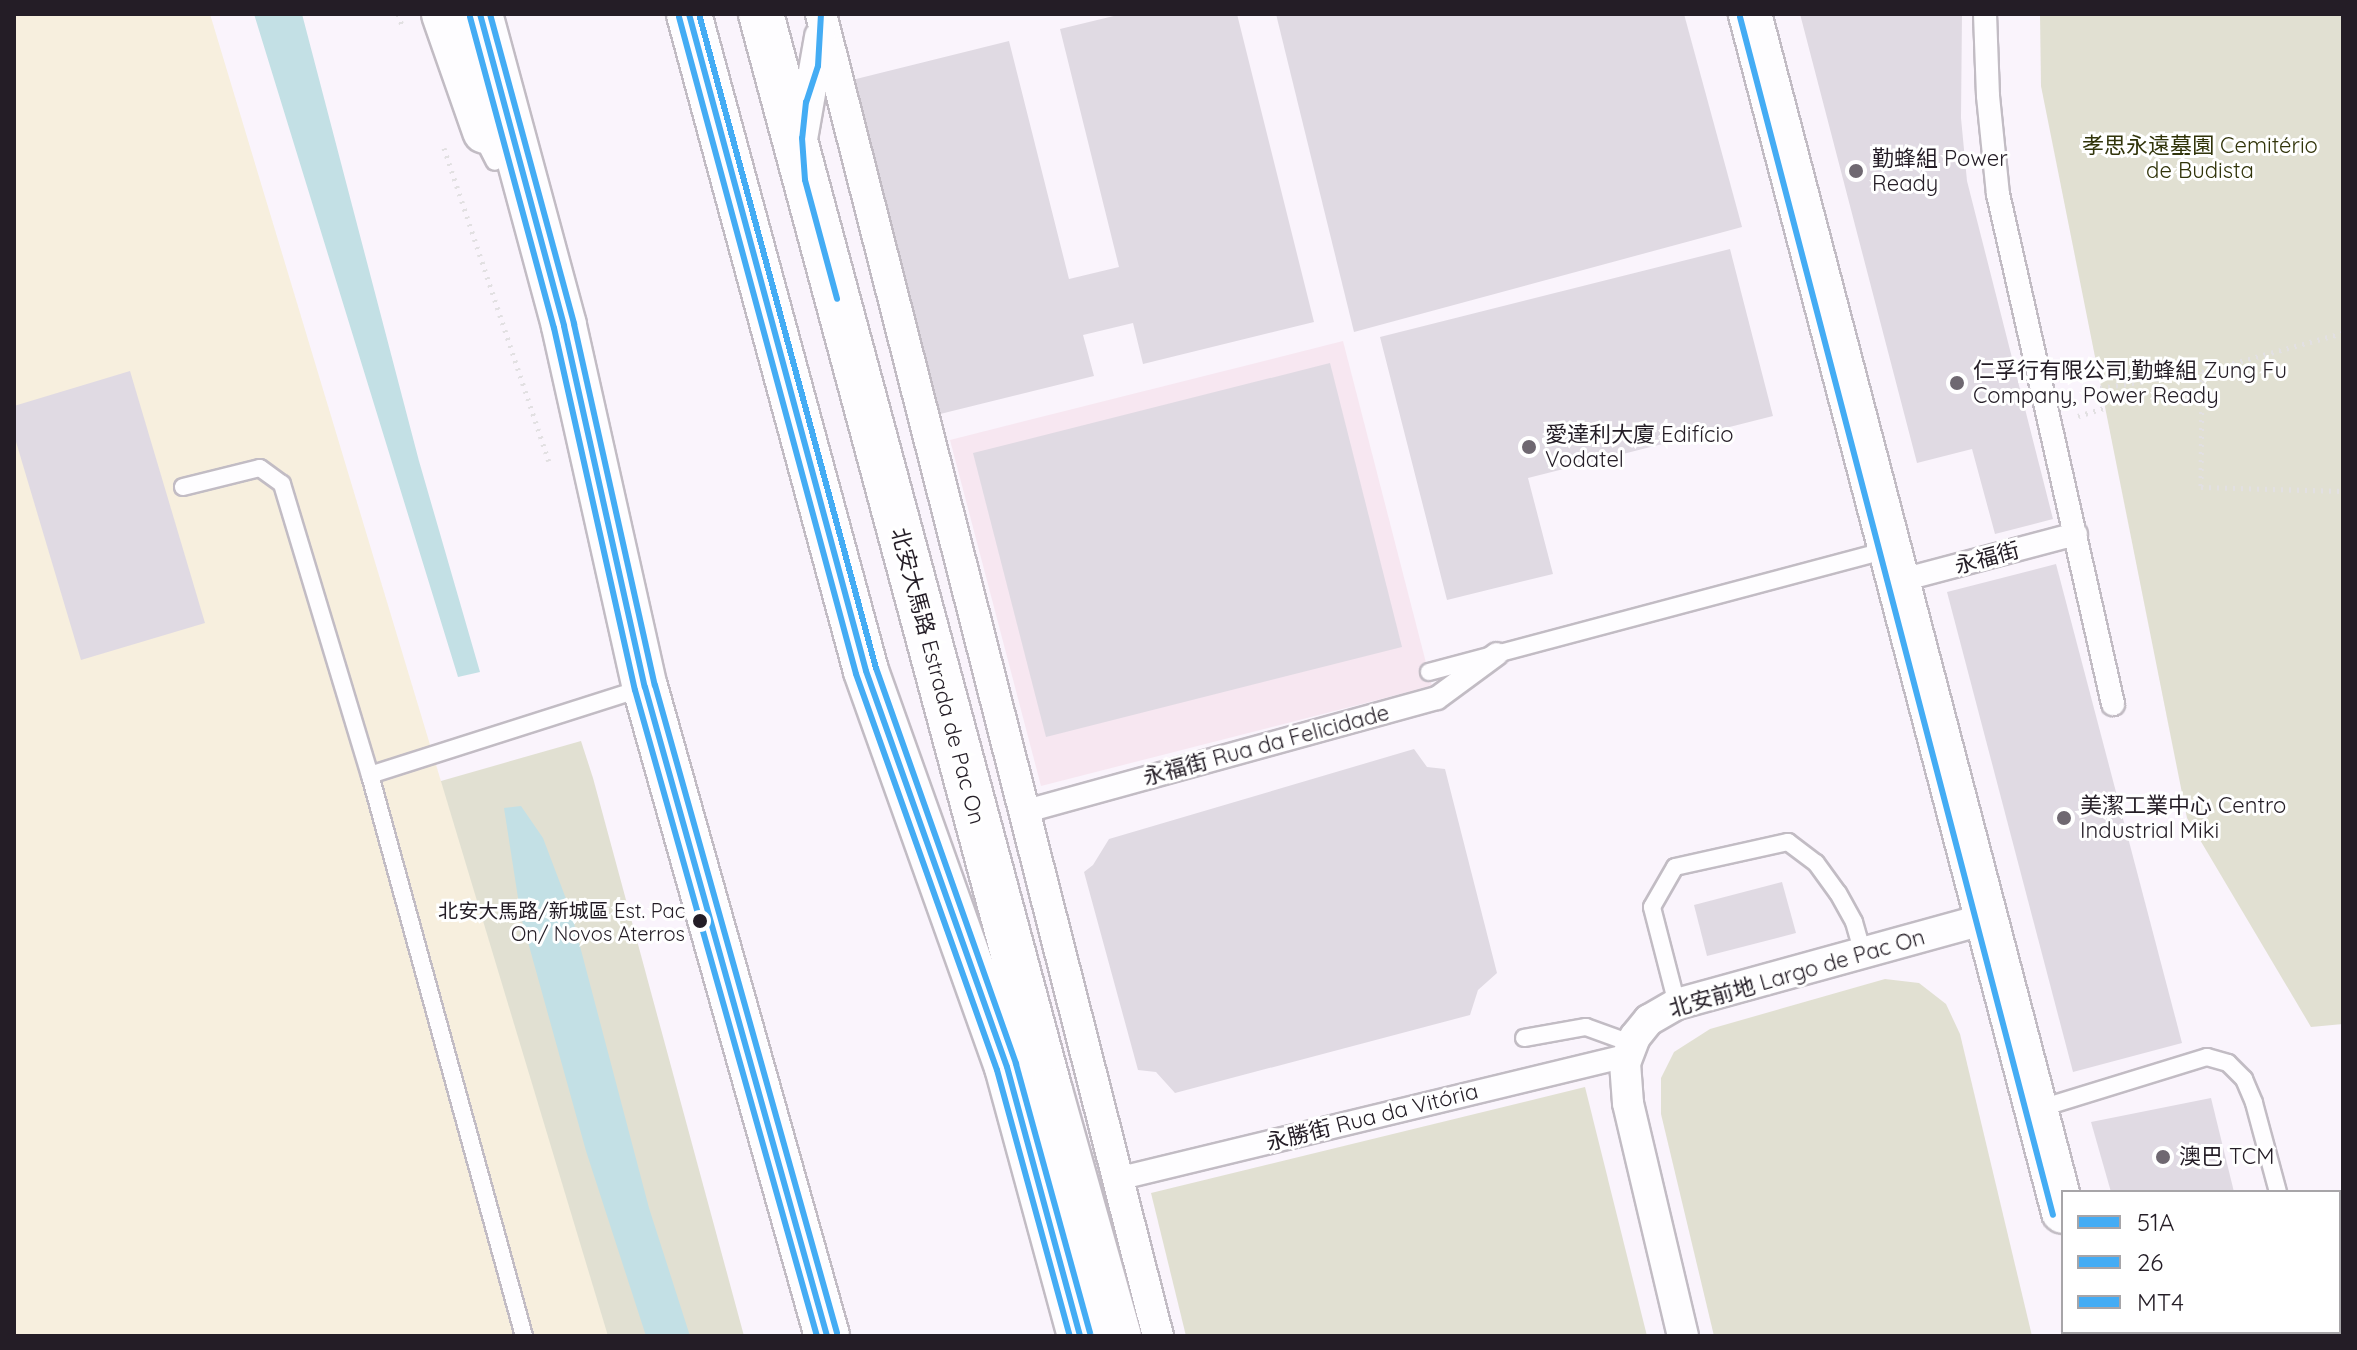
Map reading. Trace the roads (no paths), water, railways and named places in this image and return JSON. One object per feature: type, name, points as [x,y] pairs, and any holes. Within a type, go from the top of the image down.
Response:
[{"type":"main road","points":[[444,14],[495,162],[564,326]]},
{"type":"main road","points":[[480,14],[564,326],[645,687],[827,1336]]},
{"type":"main road","points":[[689,14],[866,671],[1007,1067],[1080,1336]]},
{"type":"main road","name":"北安大馬路 Estrada de Pac On","points":[[761,14],[1062,1136],[1119,1336]]},
{"type":"main road","points":[[1750,14],[2061,1204]]},
{"type":"street","points":[[1985,14],[1988,96],[1998,194],[2113,704]]},
{"type":"street","points":[[805,180],[803,122],[818,66],[821,15]]},
{"type":"street","points":[[821,15],[1158,1336]]},
{"type":"street","name":"永福街","points":[[1894,565],[2076,534]]},
{"type":"street","name":"永福街 Rua da Felicidade","points":[[1023,812],[1437,698],[1497,654]]},
{"type":"street","name":"北安前地 Largo de Pac On","points":[[1630,1050],[1649,1020],[1677,1004],[1986,919]]},
{"type":"street","points":[[1630,1050],[1628,1103],[1683,1336]]},
{"type":"street","name":"永勝街 Rua da Vitória","points":[[1117,1179],[1630,1050]]},
{"type":"lane","points":[[442,61],[495,162]]},
{"type":"lane","points":[[183,487],[260,468],[282,484],[370,775],[524,1336]]},
{"type":"lane","name":"永福街 Rua da Felicidade","points":[[1429,672],[1894,565]]},
{"type":"lane","points":[[370,775],[645,687]]},
{"type":"lane","points":[[1677,1004],[1652,907],[1675,867],[1788,842],[1816,863],[1838,893],[1854,922],[1863,953]]},
{"type":"lane","points":[[1524,1038],[1586,1027],[1630,1050]]},
{"type":"lane","points":[[2036,1109],[2207,1057],[2228,1063],[2244,1079],[2254,1103],[2277,1190]]},
{"type":"water","points":[[254,14],[302,14],[419,461],[480,672],[458,677]]},
{"type":"water","points":[[521,806],[543,838],[571,912],[649,1208],[690,1336],[646,1336],[586,1151],[521,917],[504,808]]},
{"type":"place","name":"勤蜂組 Power Ready","points":[[1856,171]]},
{"type":"place","name":"仁孚行有限公司,勤蜂組 Zung Fu Company, Power Ready","points":[[1957,383]]},
{"type":"place","name":"愛達利大廈 Edifício Vodatel","points":[[1529,447]]},
{"type":"place","name":"美潔工業中心 Centro Industrial Miki","points":[[2064,818]]},
{"type":"place","name":"北安大馬路/新城區 Est. Pac On/ Novos Aterros","points":[[700,921]]},
{"type":"place","name":"澳巴 TCM","points":[[2163,1157]]},
{"type":"park label","name":"孝思永遠墓園 Cemitério de Budista","points":[[2200,158]]}]
